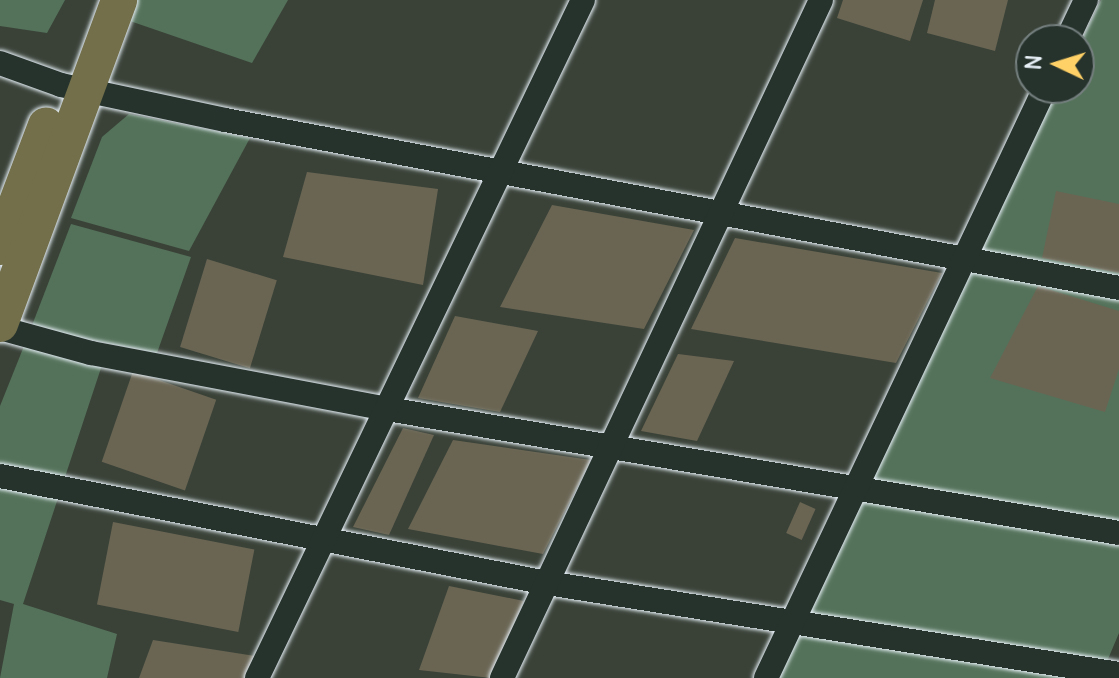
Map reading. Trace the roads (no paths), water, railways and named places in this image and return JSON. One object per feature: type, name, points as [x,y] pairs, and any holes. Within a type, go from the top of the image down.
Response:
[{"type":"highway","points":[[0,326],[73,88],[93,0]]},
{"type":"highway","points":[[0,247],[73,88],[119,0]]},
{"type":"street","points":[[257,678],[583,0]]},
{"type":"street","points":[[502,678],[821,0]]},
{"type":"street","points":[[1075,24],[1086,0]]},
{"type":"street","points":[[0,63],[73,88],[500,175],[720,218],[1119,288]]},
{"type":"street","points":[[766,678],[1037,104]]},
{"type":"street","points":[[0,326],[91,353],[387,409],[1119,533]]},
{"type":"street","points":[[0,476],[547,583],[1119,674]]}]
